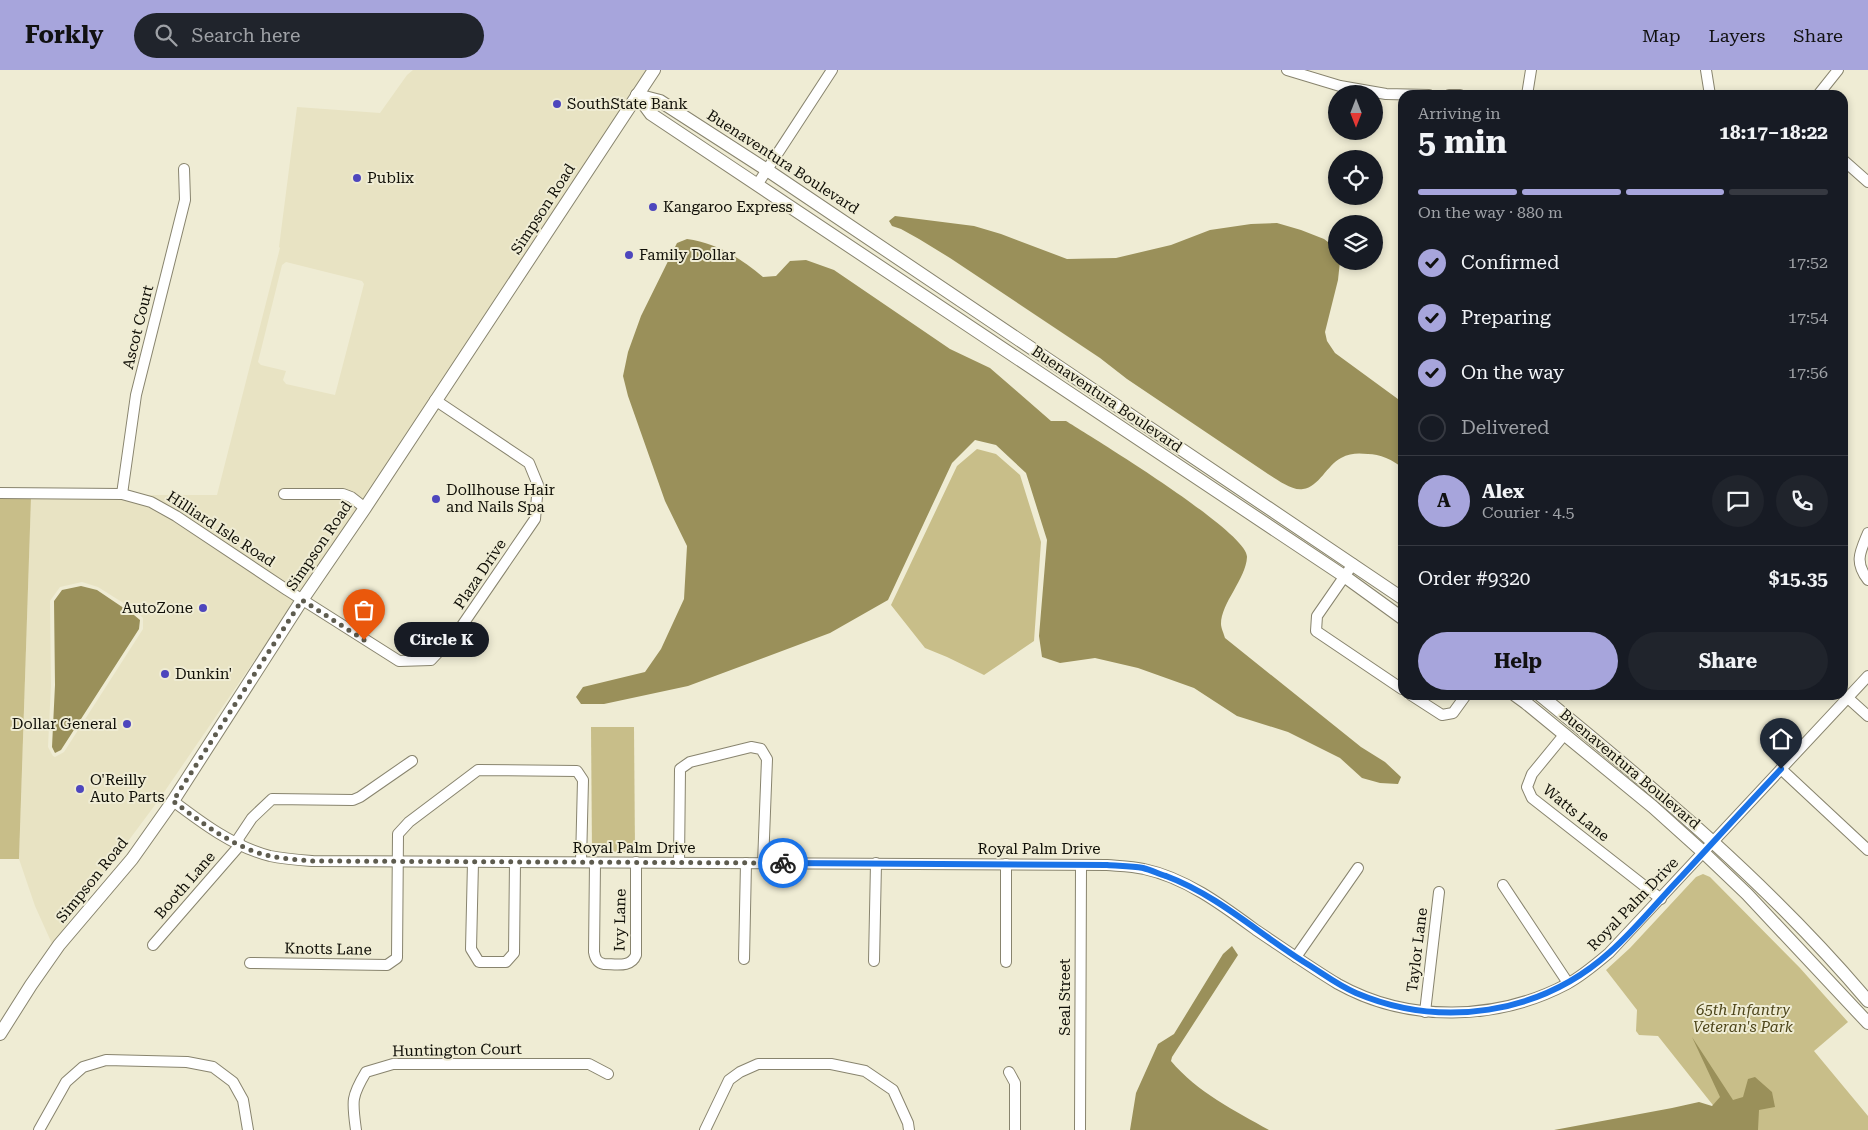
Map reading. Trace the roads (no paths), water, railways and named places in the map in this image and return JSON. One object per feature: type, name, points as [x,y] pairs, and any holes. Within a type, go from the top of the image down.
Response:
[{"type":"main road","name":"Simpson Road","points":[[0,1034],[60,945],[132,859],[173,801],[302,600],[365,508],[654,70]]},
{"type":"main road","name":"Buenaventura Boulevard","points":[[637,95],[660,101],[767,170],[1398,595]]},
{"type":"main road","name":"Buenaventura Boulevard","points":[[637,95],[651,114],[1344,576],[1398,615]]},
{"type":"main road","name":"Buenaventura Boulevard","points":[[1530,700],[1564,735],[1653,807],[1747,894],[1868,1023]]},
{"type":"main road","name":"Buenaventura Boulevard","points":[[1546,700],[1657,791],[1714,841],[1797,924],[1868,1001]]},
{"type":"street","points":[[757,185],[832,70]]},
{"type":"street","points":[[1287,70],[1340,86],[1398,94]]},
{"type":"street","points":[[1528,90],[1531,70]]},
{"type":"street","points":[[1706,70],[1709,90]]},
{"type":"street","points":[[1822,90],[1835,71]]},
{"type":"street","points":[[1848,164],[1868,182]]},
{"type":"street","name":"Ascot Court","points":[[122,494],[136,395],[185,200],[184,169]]},
{"type":"street","name":"Plaza Drive","points":[[302,600],[399,661],[431,660],[459,630],[535,519],[538,485],[529,463],[435,400]]},
{"type":"street","name":"Hilliard Isle Road","points":[[0,493],[122,494],[151,502],[176,516],[302,600]]},
{"type":"street","points":[[284,494],[343,494],[351,497],[365,508]]},
{"type":"street","points":[[1868,533],[1859,556],[1862,572],[1868,580]]},
{"type":"street","points":[[1327,565],[1335,552]]},
{"type":"street","points":[[1353,564],[1317,616],[1316,631],[1398,686]]},
{"type":"street","name":"Royal Palm Drive","points":[[1848,698],[1868,676]]},
{"type":"street","points":[[1848,698],[1868,716]]},
{"type":"street","points":[[1419,700],[1442,715],[1453,714],[1463,700]]},
{"type":"street","name":"Royal Palm Drive","points":[[173,801],[204,824],[240,845],[270,856],[313,861],[1006,864],[1107,865],[1145,869],[1177,880],[1214,899],[1296,957],[1355,992],[1391,1005],[1425,1012],[1464,1013],[1492,1010],[1540,996],[1568,983],[1609,953],[1846,700]]},
{"type":"street","name":"Watts Lane","points":[[1564,735],[1532,774],[1527,787],[1532,798],[1661,899]]},
{"type":"street","points":[[679,863],[680,769],[690,762],[751,747],[761,749],[767,759],[763,864]]},
{"type":"street","name":"Booth Lane","points":[[153,945],[240,845],[238,839],[252,818],[272,800],[353,800],[360,798],[412,762]]},
{"type":"street","points":[[1781,769],[1868,850]]},
{"type":"street","points":[[398,862],[398,834],[408,822],[478,770],[577,771],[583,780],[581,862]]},
{"type":"street","name":"Knotts Lane","points":[[250,963],[387,965],[397,958],[398,862]]},
{"type":"street","points":[[473,862],[472,949],[479,962],[506,962],[514,953],[515,862]]},
{"type":"street","name":"Ivy Lane","points":[[595,863],[594,952],[600,963],[628,964],[634,961],[636,955],[636,862]]},
{"type":"street","points":[[744,958],[746,863]]},
{"type":"street","points":[[874,961],[876,863]]},
{"type":"street","points":[[1006,864],[1006,962]]},
{"type":"street","name":"Seal Street","points":[[1080,1130],[1081,865]]},
{"type":"street","points":[[1296,957],[1358,868]]},
{"type":"street","points":[[1503,885],[1568,983]]},
{"type":"street","name":"Taylor Lane","points":[[1425,1012],[1439,892]]},
{"type":"street","points":[[39,1130],[66,1082],[83,1067],[106,1060],[187,1062],[212,1067],[233,1082],[243,1100],[248,1130]]},
{"type":"street","name":"Huntington Court","points":[[356,1130],[353,1108],[354,1091],[366,1072],[393,1064],[589,1064],[608,1074]]},
{"type":"street","points":[[705,1130],[729,1080],[740,1072],[758,1064],[831,1064],[865,1071],[893,1090],[908,1123],[909,1130]]},
{"type":"street","points":[[1009,1072],[1015,1083],[1015,1130]]},
{"type":"place","name":"SouthState Bank","points":[[557,104]]},
{"type":"place","name":"Publix","points":[[357,178]]},
{"type":"place","name":"Kangaroo Express","points":[[653,207]]},
{"type":"place","name":"Family Dollar","points":[[629,255]]},
{"type":"place","name":"Dollhouse Hair and Nails Spa","points":[[436,499]]},
{"type":"place","name":"AutoZone","points":[[203,608]]},
{"type":"place","name":"Circle K","points":[[364,640]]},
{"type":"place","name":"Dunkin'","points":[[165,674]]},
{"type":"place","name":"Dollar General","points":[[127,724]]},
{"type":"place","name":"O'Reilly Auto Parts","points":[[80,789]]},
{"type":"park label","name":"65th Infantry Veteran's Park","points":[[1743,1018]]}]
